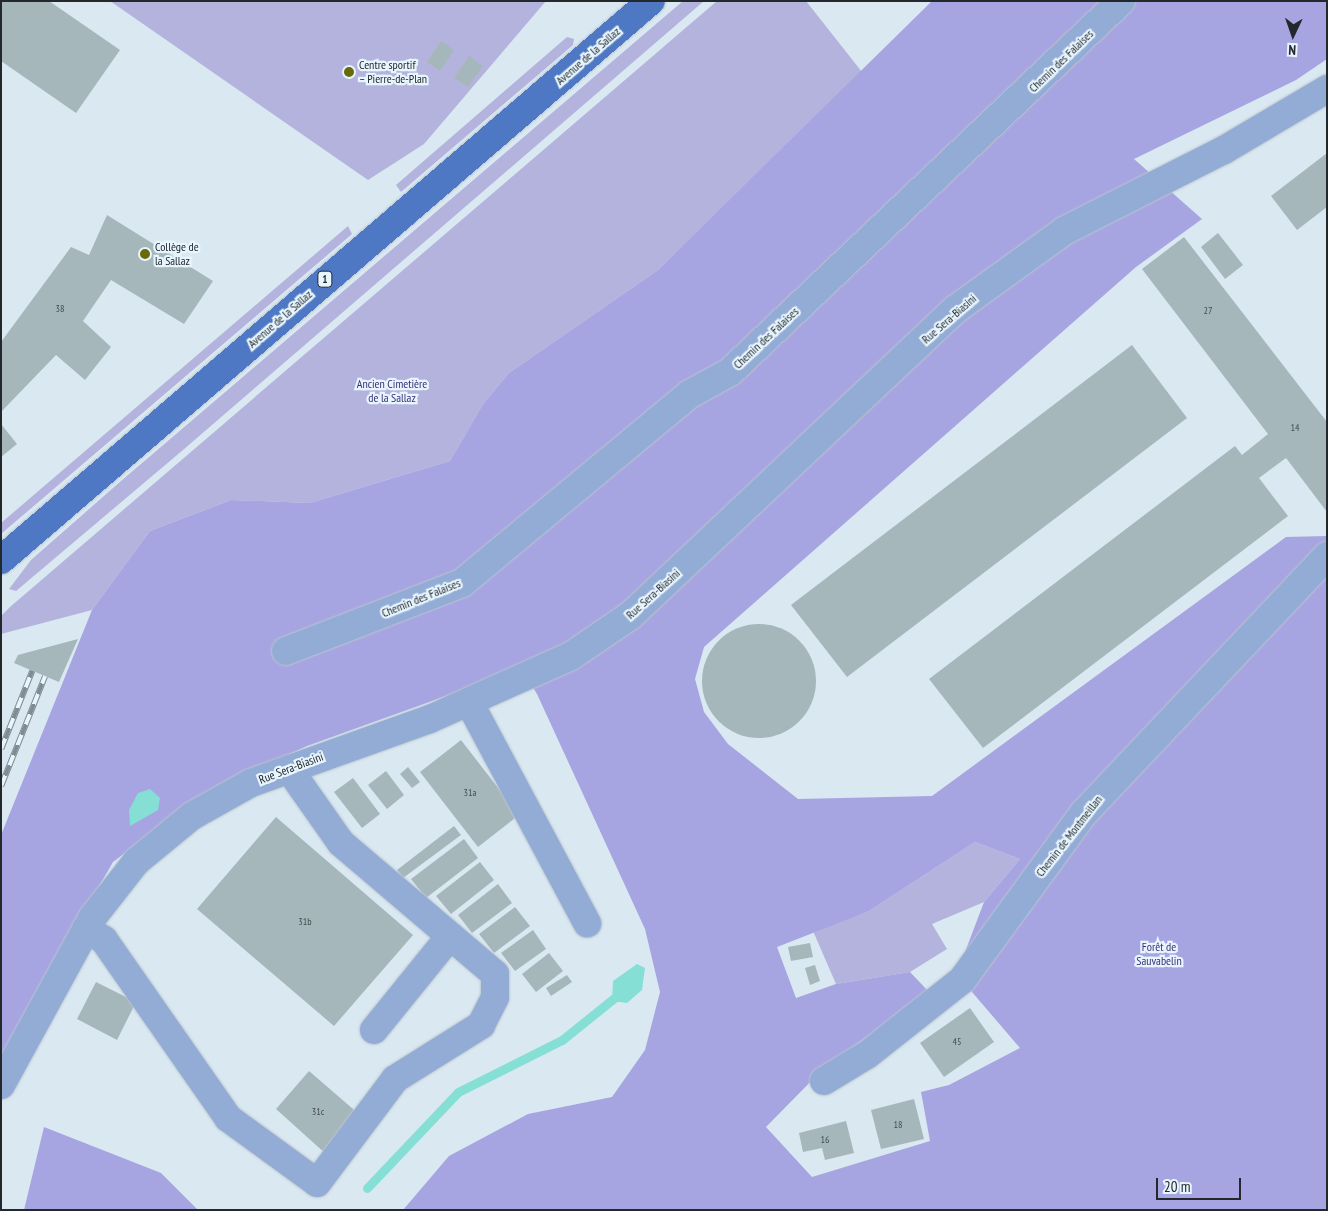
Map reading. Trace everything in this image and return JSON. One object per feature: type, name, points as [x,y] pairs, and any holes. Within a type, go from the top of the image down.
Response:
[{"type":"main road","name":"Avenue de la Sallaz","points":[[1,560],[642,4]]},
{"type":"street","name":"Chemin des Falaises","points":[[286,651],[462,584],[690,394],[730,372],[1121,1]]},
{"type":"street","name":"Rue Sera-Biasini","points":[[1,1085],[86,929],[136,862],[192,816],[251,783],[469,702],[571,656],[631,615],[956,309],[1064,231],[1224,150],[1327,89]]},
{"type":"street","name":"Chemin de Montmeillan","points":[[824,1081],[867,1055],[962,980],[1084,813],[1327,556]]},
{"type":"street","points":[[469,702],[587,923]]},
{"type":"street","points":[[86,929],[104,940],[228,1118],[316,1183],[395,1079],[480,1025],[495,997],[495,974],[340,843],[289,769]]},
{"type":"street","points":[[374,1030],[450,936]]},
{"type":"green space","name":"Centre sportif – Pierre-de-Plan","points":[[110,1],[546,1],[424,144],[368,180]]},
{"type":"green space","points":[[683,1],[704,1],[183,450],[16,591],[9,589],[31,560],[121,481]]},
{"type":"green space","name":"Ancien Cimetière de la Sallaz","points":[[717,1],[806,1],[862,72],[658,270],[509,373],[483,404],[450,461],[310,503],[231,500],[150,531],[92,610],[1,634],[1,616],[10,607]]},
{"type":"green space","name":"Forêt de Sauvabelin","points":[[932,1],[1327,1],[1327,59],[1296,80],[1134,159],[1202,219],[1136,267],[704,647],[695,679],[704,712],[728,744],[798,799],[932,796],[1286,537],[1327,536],[1327,1210],[403,1210],[449,1156],[528,1114],[612,1097],[645,1050],[660,992],[645,929],[537,694],[521,669],[307,746],[197,798],[113,862],[1,1059],[1,835],[92,610],[150,531],[231,500],[310,503],[450,461],[483,404],[509,373],[658,270]],"holes":[[[975,842],[1020,859],[984,902],[962,960],[966,985],[1020,1048],[949,1085],[921,1092],[930,1141],[812,1177],[766,1127],[824,1068],[929,992],[910,972],[836,984],[796,998],[777,947],[869,911]]]},
{"type":"green space","points":[[567,37],[574,39],[573,45],[401,192],[396,185]]},
{"type":"green space","points":[[348,226],[352,234],[1,534],[1,523]]},
{"type":"green space","points":[[975,842],[1020,859],[984,902],[932,924],[947,949],[910,972],[836,984],[813,931],[869,911]]},
{"type":"green space","points":[[44,1127],[161,1173],[198,1210],[24,1210]]},
{"type":"shaded area","points":[[150,789],[160,798],[158,810],[130,826],[129,810],[138,793]]},
{"type":"shaded area","points":[[637,964],[645,968],[642,990],[627,1003],[612,1001],[613,981]]},
{"type":"building","points":[[1,1],[49,1],[120,50],[76,113],[1,61]]},
{"type":"building","points":[[441,41],[454,50],[440,71],[427,62]]},
{"type":"building","points":[[469,56],[483,66],[468,87],[454,78]]},
{"type":"building","points":[[1327,153],[1327,207],[1297,230],[1271,196]]},
{"type":"building","points":[[107,215],[213,281],[184,324],[111,280],[83,321],[111,347],[85,380],[56,355],[1,412],[1,342],[71,247],[89,255]]},
{"type":"building","points":[[1218,233],[1243,265],[1225,279],[1201,247]]},
{"type":"building","points":[[1184,237],[1327,422],[1327,512],[1286,458],[1259,478],[1288,516],[983,748],[929,679],[1235,446],[1242,455],[1268,434],[1142,269]]},
{"type":"building","points":[[1132,345],[1187,418],[847,677],[791,605]]},
{"type":"building","points":[[1,424],[17,444],[1,457]]},
{"type":"building","points":[[759,624],[781,629],[799,641],[811,659],[816,681],[811,703],[799,721],[781,733],[759,738],[737,733],[719,721],[707,703],[702,681],[707,659],[719,641],[737,629]]},
{"type":"building","points":[[78,639],[59,682],[14,663],[18,655]]},
{"type":"building","points":[[461,740],[519,815],[478,847],[420,772]]},
{"type":"building","points":[[408,767],[420,782],[412,788],[400,774]]},
{"type":"building","points":[[386,771],[404,795],[387,809],[368,785]]},
{"type":"building","points":[[353,778],[380,814],[362,828],[334,792]]},
{"type":"building","points":[[276,817],[413,935],[334,1026],[197,909]]},
{"type":"building","points":[[454,826],[461,835],[403,878],[397,870]]},
{"type":"building","points":[[464,839],[478,858],[426,898],[411,879]]},
{"type":"building","points":[[480,862],[494,880],[451,914],[436,896]]},
{"type":"building","points":[[498,884],[512,903],[472,933],[458,915]]},
{"type":"building","points":[[515,907],[530,926],[494,953],[479,934]]},
{"type":"building","points":[[533,930],[546,949],[515,971],[501,953]]},
{"type":"building","points":[[810,943],[813,957],[791,961],[788,947]]},
{"type":"building","points":[[549,953],[563,971],[536,992],[522,974]]},
{"type":"building","points":[[815,965],[820,981],[810,985],[805,968]]},
{"type":"building","points":[[567,975],[572,982],[551,996],[546,988]]},
{"type":"building","points":[[96,982],[136,1002],[117,1040],[77,1019]]},
{"type":"building","points":[[970,1008],[994,1042],[944,1077],[920,1043]]},
{"type":"building","points":[[309,1071],[360,1115],[326,1154],[276,1109]]},
{"type":"building","points":[[914,1099],[924,1139],[881,1149],[871,1110]]},
{"type":"building","points":[[846,1121],[854,1153],[825,1160],[822,1148],[803,1152],[799,1133]]},
{"type":"waterway","points":[[367,1188],[458,1092],[562,1040],[619,994]]},
{"type":"railway","points":[[1,749],[32,671]]},
{"type":"railway","points":[[1,786],[45,676]]},
{"type":"place","name":"Centre sportif – Pierre-de-Plan","points":[[349,72]]},
{"type":"place","name":"Collège de la Sallaz","points":[[145,254]]}]
